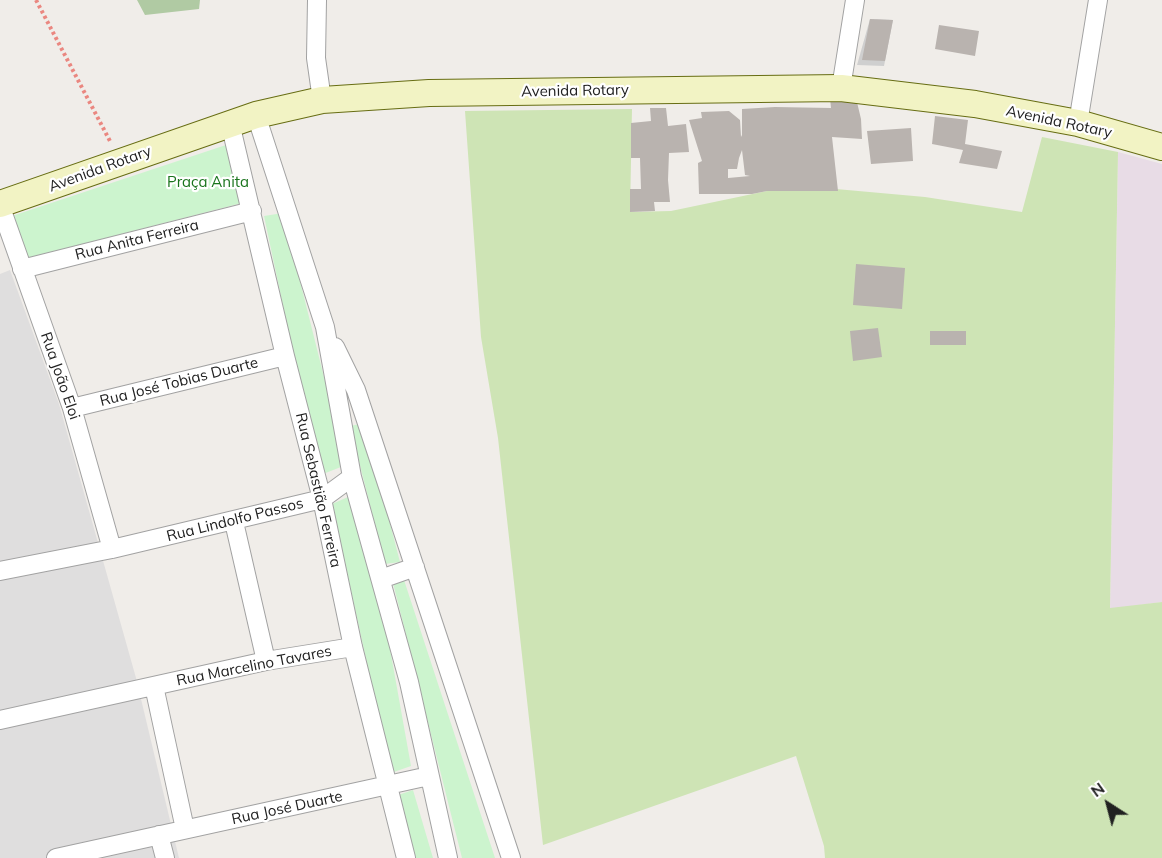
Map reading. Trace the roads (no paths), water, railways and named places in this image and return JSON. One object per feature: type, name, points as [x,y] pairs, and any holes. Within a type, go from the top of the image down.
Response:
[{"type":"main road","name":"Avenida Rotary","points":[[0,205],[256,115],[322,100],[429,93],[841,88],[975,104],[1078,123],[1162,147]]},
{"type":"street","points":[[317,0],[316,58],[322,100]]},
{"type":"street","points":[[841,88],[855,0]]},
{"type":"street","points":[[1078,123],[1098,0]]},
{"type":"street","points":[[256,115],[325,327],[352,477],[409,682],[448,858]]},
{"type":"street","name":"Rua Sebastião Ferreira","points":[[230,123],[285,356],[322,499],[353,646],[406,858]]},
{"type":"street","name":"Rua João Eloi","points":[[0,205],[72,408],[112,549]]},
{"type":"street","name":"Rua Anita Ferreira","points":[[22,269],[252,211]]},
{"type":"street","points":[[325,327],[356,390],[511,858]]},
{"type":"street","name":"Rua José Tobias Duarte","points":[[72,408],[285,356]]},
{"type":"street","name":"Rua Lindolfo Passos","points":[[0,571],[234,522],[322,499],[352,477]]},
{"type":"street","points":[[234,522],[266,661]]},
{"type":"street","points":[[381,579],[415,567]]},
{"type":"street","name":"Rua Marcelino Tavares","points":[[0,720],[266,661],[353,646]]},
{"type":"street","points":[[154,686],[185,829]]},
{"type":"street","name":"Rua José Duarte","points":[[56,858],[429,776]]},
{"type":"street","points":[[159,835],[165,858]]},
{"type":"park label","name":"Praça Anita","points":[[208,182]]}]
